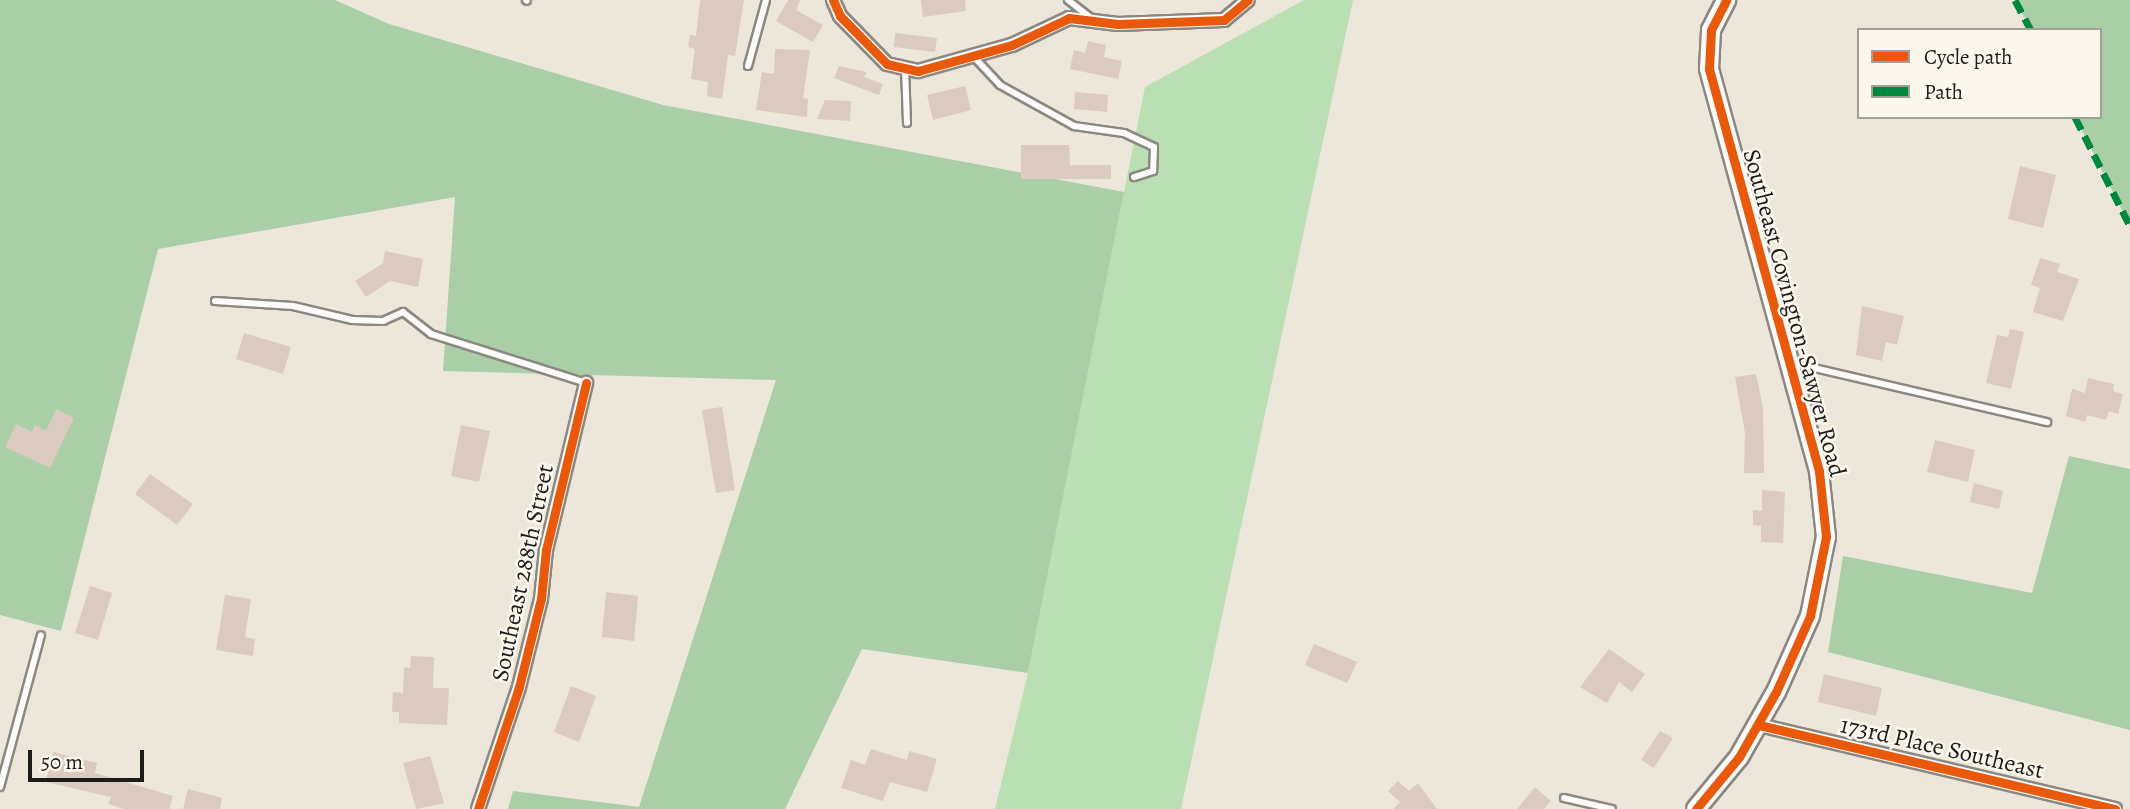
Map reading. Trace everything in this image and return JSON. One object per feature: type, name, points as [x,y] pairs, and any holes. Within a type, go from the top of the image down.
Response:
[{"type":"street","points":[[833,0],[840,16],[887,64],[918,71],[1012,45],[1069,18],[1095,21],[1224,20],[1248,0]]},
{"type":"street","name":"Southeast Covington-Sawyer Road","points":[[1696,809],[1759,725],[1810,616],[1826,537],[1819,471],[1713,88],[1708,47],[1726,0]]},
{"type":"street","name":"Southeast 288th Street","points":[[478,809],[538,611],[546,550],[586,383]]},
{"type":"street","name":"173rd Place Southeast","points":[[1759,725],[2115,809]]},
{"type":"lane","points":[[748,66],[766,0]]},
{"type":"lane","points":[[1068,0],[1095,21]]},
{"type":"lane","points":[[973,56],[1000,85],[1074,126],[1124,133],[1154,147],[1153,171],[1134,177]]},
{"type":"lane","points":[[905,68],[906,123]]},
{"type":"lane","points":[[215,301],[293,306],[352,320],[383,321],[403,312],[431,334],[586,383]]},
{"type":"lane","points":[[1790,362],[2047,422]]},
{"type":"lane","points":[[0,787],[41,635]]},
{"type":"lane","points":[[1564,798],[1612,809]]},
{"type":"green space","points":[[0,0],[335,0],[389,24],[663,105],[1124,192],[1028,673],[862,649],[785,809],[508,809],[513,791],[639,807],[776,380],[443,371],[455,197],[158,249],[61,631],[0,615]]},
{"type":"green space","points":[[1304,0],[1353,0],[1181,809],[995,809],[1028,673],[1145,87]]},
{"type":"green space","points":[[2015,0],[2130,0],[2130,226],[2076,119],[2102,119],[2102,28],[2030,28]]},
{"type":"green space","points":[[2069,456],[2130,469],[2130,730],[1828,652],[1843,556],[2032,593]]},
{"type":"building","points":[[700,0],[744,0],[735,56],[728,55],[722,99],[707,96],[708,82],[691,79],[695,49],[688,47],[690,35],[696,36]]},
{"type":"building","points":[[788,0],[800,0],[796,10],[823,25],[813,42],[776,21]]},
{"type":"building","points":[[921,0],[965,0],[966,11],[923,17]]},
{"type":"building","points":[[895,33],[937,38],[935,52],[894,47]]},
{"type":"building","points":[[1088,41],[1106,45],[1104,57],[1122,61],[1118,79],[1070,69],[1074,50],[1085,53]]},
{"type":"building","points":[[775,49],[810,50],[803,98],[808,99],[807,117],[756,110],[762,72],[774,74]]},
{"type":"building","points":[[839,66],[867,72],[864,77],[883,84],[879,95],[834,78]]},
{"type":"building","points":[[965,86],[971,110],[933,120],[927,95]]},
{"type":"building","points":[[1075,92],[1108,95],[1107,112],[1074,109]]},
{"type":"building","points":[[825,100],[851,101],[850,121],[817,119]]},
{"type":"building","points":[[1021,145],[1069,145],[1070,165],[1111,165],[1111,179],[1021,179]]},
{"type":"building","points":[[2020,166],[2056,175],[2043,228],[2008,219]]},
{"type":"building","points":[[385,251],[423,259],[418,287],[390,281],[366,297],[355,281],[383,263]]},
{"type":"building","points":[[2040,258],[2060,264],[2057,272],[2079,279],[2063,321],[2033,312],[2040,288],[2031,285]]},
{"type":"building","points":[[1862,306],[1904,316],[1897,345],[1886,342],[1882,361],[1856,355]]},
{"type":"building","points":[[2010,329],[2024,332],[2011,389],[1986,383],[1997,335],[2008,337]]},
{"type":"building","points":[[244,333],[291,347],[283,374],[236,359]]},
{"type":"building","points":[[1756,374],[1763,408],[1764,473],[1744,473],[1745,433],[1735,377]]},
{"type":"building","points":[[2088,378],[2114,384],[2113,391],[2123,394],[2118,414],[2109,411],[2106,420],[2087,415],[2085,422],[2066,416],[2072,389],[2085,393]]},
{"type":"building","points":[[722,407],[735,490],[716,493],[702,410]]},
{"type":"building","points":[[56,409],[74,418],[50,468],[5,447],[16,424],[32,432],[35,425],[46,430]]},
{"type":"building","points":[[461,425],[490,431],[479,482],[451,476]]},
{"type":"building","points":[[1935,440],[1975,450],[1968,482],[1927,472]]},
{"type":"building","points":[[150,474],[193,504],[177,525],[135,494]]},
{"type":"building","points":[[1974,483],[2003,491],[1999,509],[1970,502]]},
{"type":"building","points":[[1762,490],[1785,492],[1783,543],[1761,542],[1761,526],[1753,525],[1753,510],[1762,511]]},
{"type":"building","points":[[90,586],[112,593],[98,640],[75,633]]},
{"type":"building","points":[[606,592],[638,596],[634,641],[602,637]]},
{"type":"building","points":[[225,595],[251,599],[245,637],[255,639],[253,656],[216,650]]},
{"type":"building","points":[[1314,644],[1357,662],[1347,683],[1305,665]]},
{"type":"building","points":[[1609,649],[1645,674],[1632,692],[1619,682],[1607,703],[1580,687]]},
{"type":"building","points":[[411,656],[434,657],[433,688],[449,688],[447,725],[399,723],[399,712],[392,712],[393,692],[403,693],[404,667],[410,668]]},
{"type":"building","points":[[1824,674],[1882,688],[1876,716],[1818,702]]},
{"type":"building","points":[[571,686],[596,696],[579,742],[554,732]]},
{"type":"building","points":[[1660,731],[1673,738],[1654,768],[1641,760]]},
{"type":"building","points":[[871,749],[907,760],[909,751],[937,759],[927,792],[890,782],[883,801],[841,788],[851,760],[865,765]]},
{"type":"building","points":[[53,752],[97,763],[95,773],[173,796],[169,809],[124,809],[108,804],[111,797],[46,782]]},
{"type":"building","points":[[430,756],[444,803],[416,809],[403,763]]},
{"type":"building","points":[[1398,781],[1409,791],[1418,783],[1437,809],[1393,809],[1400,802],[1388,791]]},
{"type":"building","points":[[1535,787],[1551,801],[1544,809],[1517,809]]},
{"type":"building","points":[[188,789],[222,798],[220,809],[183,809]]},
{"type":"marked path","points":[[2015,0],[2030,28]]},
{"type":"marked path","points":[[2076,119],[2130,226]]},
{"type":"cycle path","points":[[833,0],[840,16],[887,64],[918,71],[1012,45],[1069,18],[1118,24],[1224,20],[1248,0]]},
{"type":"cycle path","points":[[1696,809],[1739,757],[1776,692],[1810,616],[1826,537],[1819,471],[1709,69],[1711,30],[1726,0]]},
{"type":"cycle path","points":[[478,809],[519,687],[541,599],[546,550],[586,383]]},
{"type":"cycle path","points":[[1759,725],[2115,809]]}]
